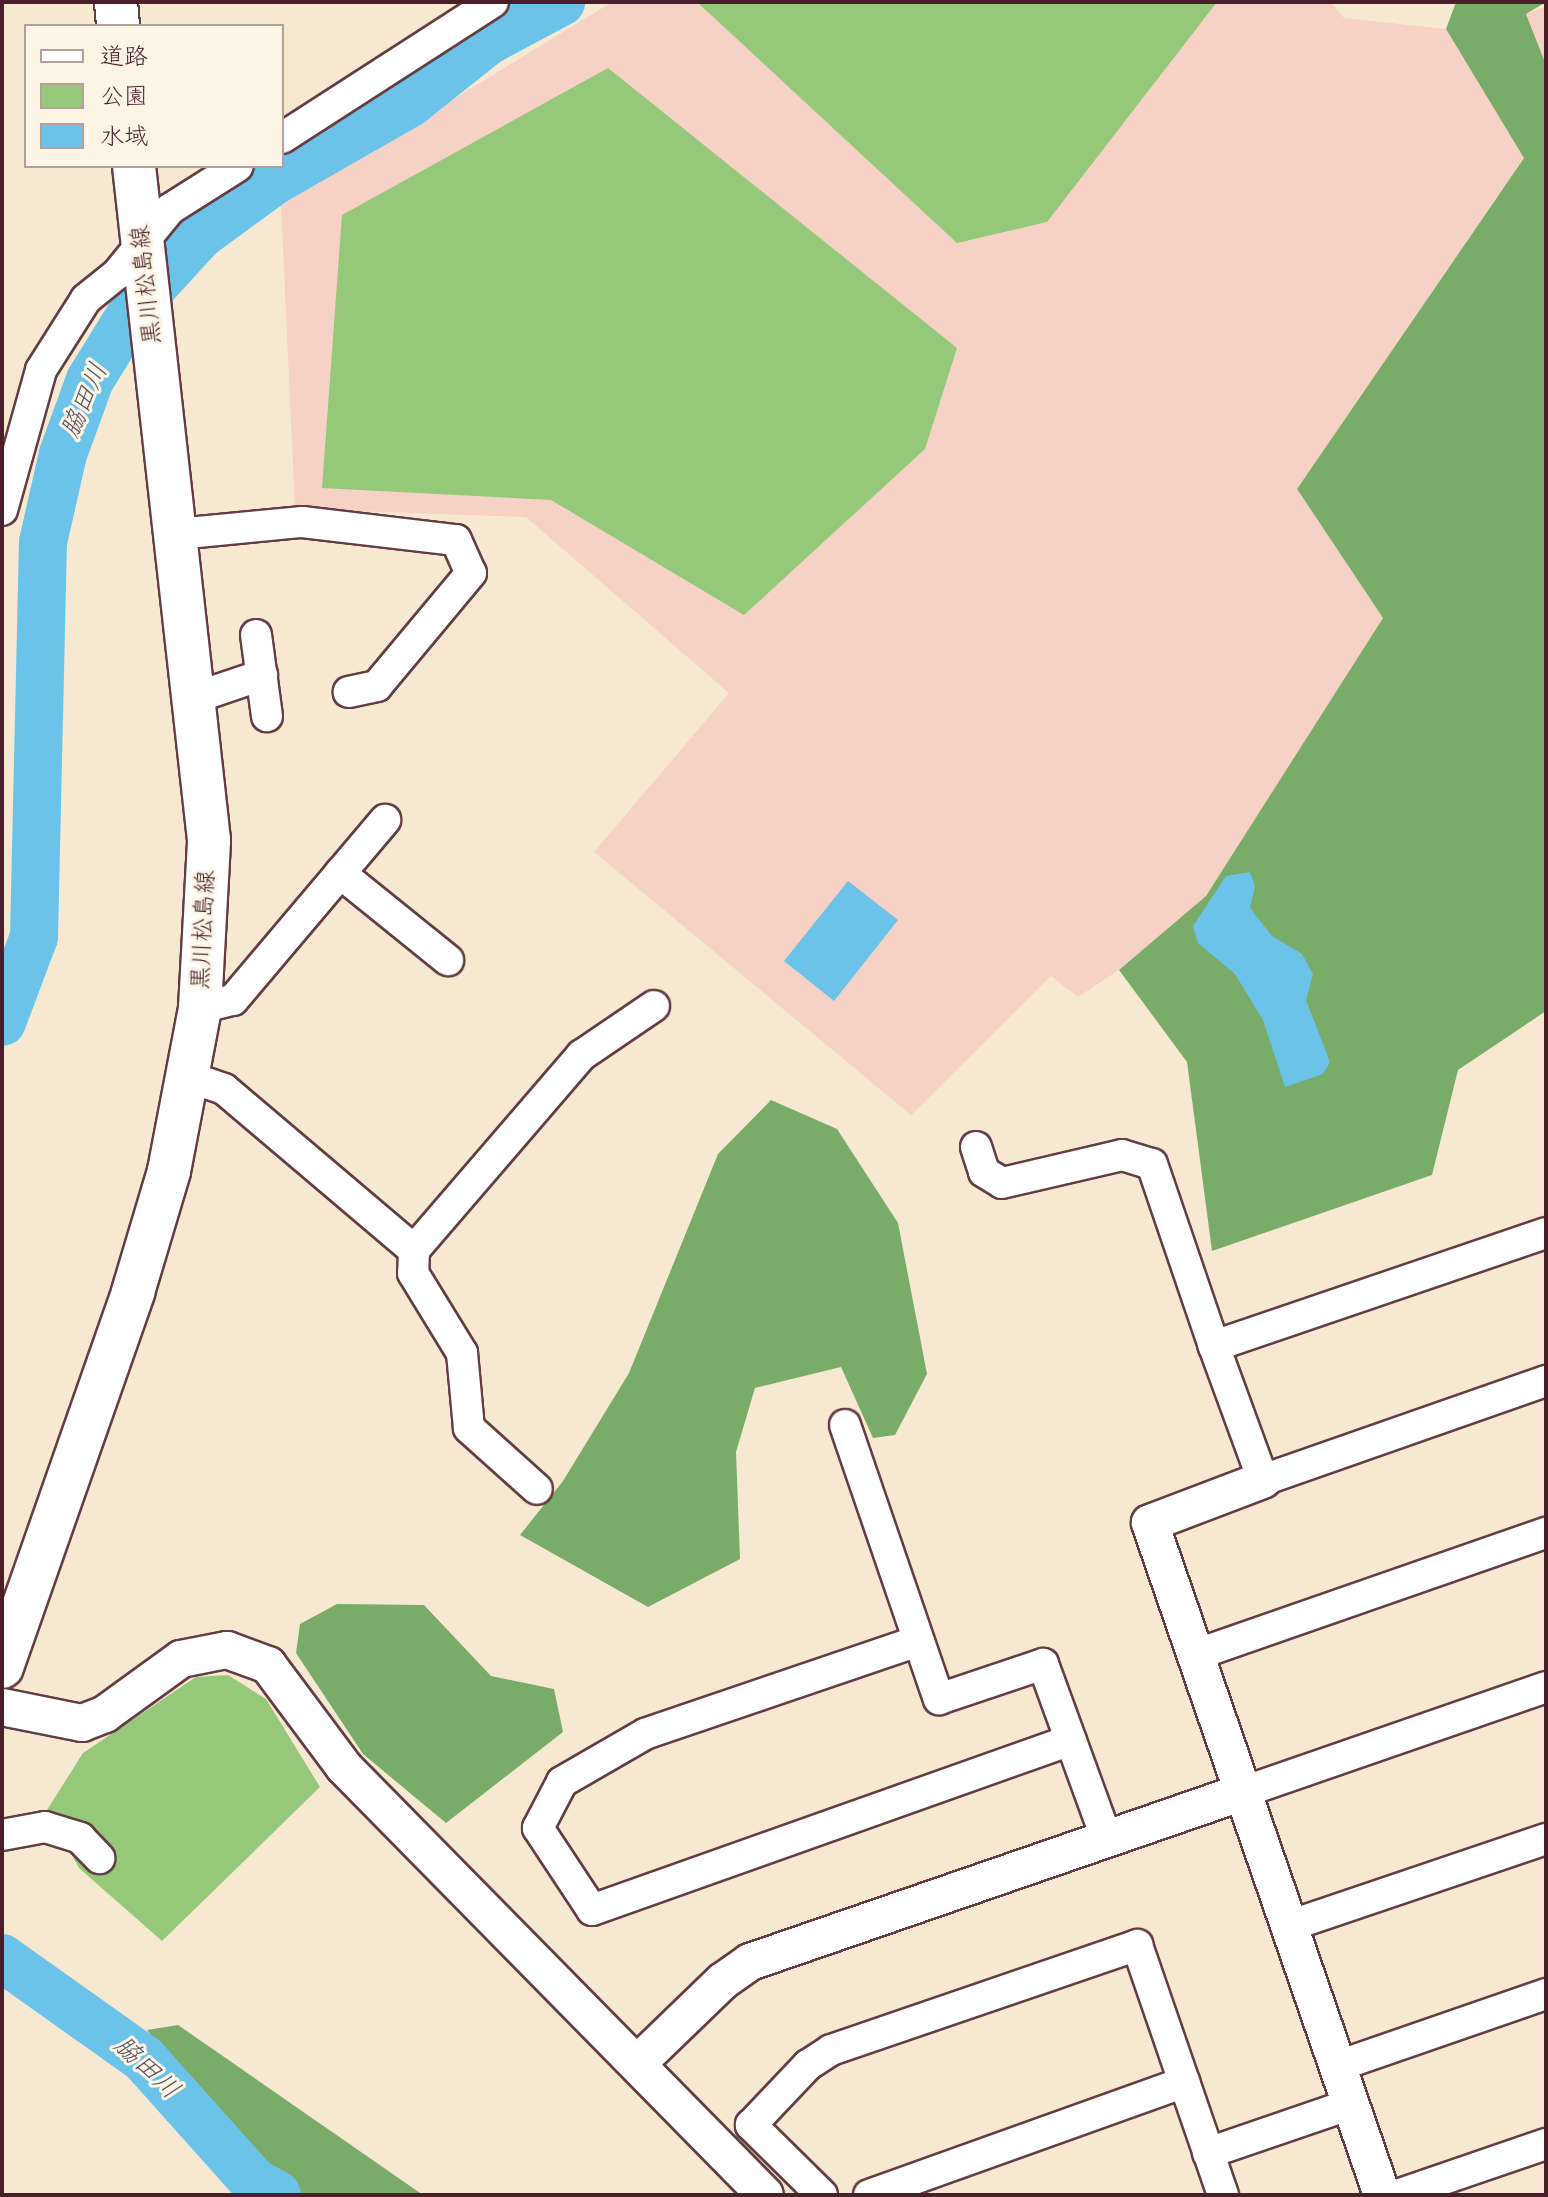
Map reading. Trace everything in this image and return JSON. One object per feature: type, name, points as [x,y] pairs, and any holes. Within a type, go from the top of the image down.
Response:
[{"type":"main road","points":[[116,2],[118,24]]},
{"type":"main road","name":"黒川松島線","points":[[2,1667],[133,1292],[169,1171],[200,1008],[209,840],[134,168]]},
{"type":"street","points":[[284,137],[493,2]]},
{"type":"street","points":[[2,498],[41,370],[86,299],[117,274],[170,209],[235,168]]},
{"type":"street","points":[[177,534],[302,522],[456,540],[471,573],[377,686],[349,692]]},
{"type":"street","points":[[256,635],[267,716]]},
{"type":"street","points":[[194,698],[262,675]]},
{"type":"street","points":[[200,1008],[233,1000],[385,820]]},
{"type":"street","points":[[340,873],[448,960]]},
{"type":"street","points":[[537,1489],[469,1428],[462,1353],[413,1273],[414,1250],[582,1055],[654,1006]]},
{"type":"street","points":[[189,1077],[224,1089],[414,1250]]},
{"type":"street","points":[[976,1147],[984,1172],[1002,1183],[1122,1155],[1152,1164],[1263,1480]]},
{"type":"street","points":[[1214,1346],[1546,1233]]},
{"type":"street","points":[[1382,2195],[1150,1523],[1546,1381]]},
{"type":"street","points":[[845,1425],[939,1699],[1043,1664],[1106,1837]]},
{"type":"street","points":[[1195,1655],[1546,1533]]},
{"type":"street","points":[[918,1641],[645,1734],[562,1782],[538,1828],[592,1910],[1071,1740]]},
{"type":"street","points":[[2,1707],[82,1723],[105,1714],[181,1659],[227,1650],[268,1665],[344,1767],[765,2195]]},
{"type":"street","points":[[638,2063],[723,1981],[750,1962],[1546,1687]]},
{"type":"street","points":[[2,1835],[45,1827],[80,1838],[99,1858]]},
{"type":"street","points":[[1289,1926],[1546,1839]]},
{"type":"street","points":[[822,2195],[751,2125],[808,2065],[831,2050],[1137,1945],[1223,2195]]},
{"type":"street","points":[[1338,2066],[1546,1994]]},
{"type":"street","points":[[869,2195],[1184,2082]]},
{"type":"street","points":[[1208,2153],[1351,2104]]},
{"type":"street","points":[[1397,2195],[1546,2144]]},
{"type":"shaded area","points":[[612,2],[1331,2],[1344,18],[1446,29],[1524,157],[1297,489],[1383,618],[1206,896],[1119,970],[1078,997],[1051,976],[911,1115],[594,852],[729,693],[526,517],[295,509],[281,205]]},
{"type":"shaded area","points":[[1546,6],[1546,65],[1526,14]]},
{"type":"green space","points":[[697,2],[1217,2],[1047,222],[957,243]]},
{"type":"green space","points":[[1456,2],[1546,2],[1526,14],[1546,65],[1546,1011],[1458,1070],[1432,1175],[1212,1251],[1187,1062],[1119,970],[1206,896],[1383,618],[1297,489],[1524,158],[1446,29]]},
{"type":"green space","points":[[608,68],[957,348],[925,449],[744,615],[551,500],[322,488],[342,215]]},
{"type":"green space","points":[[771,1100],[837,1129],[898,1223],[927,1374],[895,1435],[873,1438],[841,1367],[755,1388],[736,1452],[740,1559],[648,1607],[520,1535],[563,1481],[629,1373],[718,1154]]},
{"type":"green space","points":[[337,1604],[424,1605],[491,1676],[554,1689],[563,1732],[446,1823],[363,1754],[296,1653],[300,1624]]},
{"type":"green space","points":[[228,1675],[266,1699],[320,1787],[162,1941],[79,1868],[47,1810],[83,1753],[196,1677]]},
{"type":"green space","points":[[178,2025],[423,2195],[287,2195],[261,2176],[147,2030]]},
{"type":"water","points":[[1250,872],[1255,886],[1250,908],[1272,936],[1302,954],[1313,974],[1306,1000],[1330,1062],[1323,1074],[1285,1087],[1263,1020],[1235,974],[1198,943],[1193,926],[1226,876]]},
{"type":"water","points":[[848,881],[898,920],[834,1001],[784,961]]},
{"type":"waterway","name":"脇田川","points":[[2,1022],[34,937],[43,542],[63,454],[90,380],[137,304],[200,235],[274,181],[410,103],[488,41],[561,2]]},
{"type":"waterway","name":"脇田川","points":[[2,1958],[144,2059],[254,2182],[277,2195]]}]
